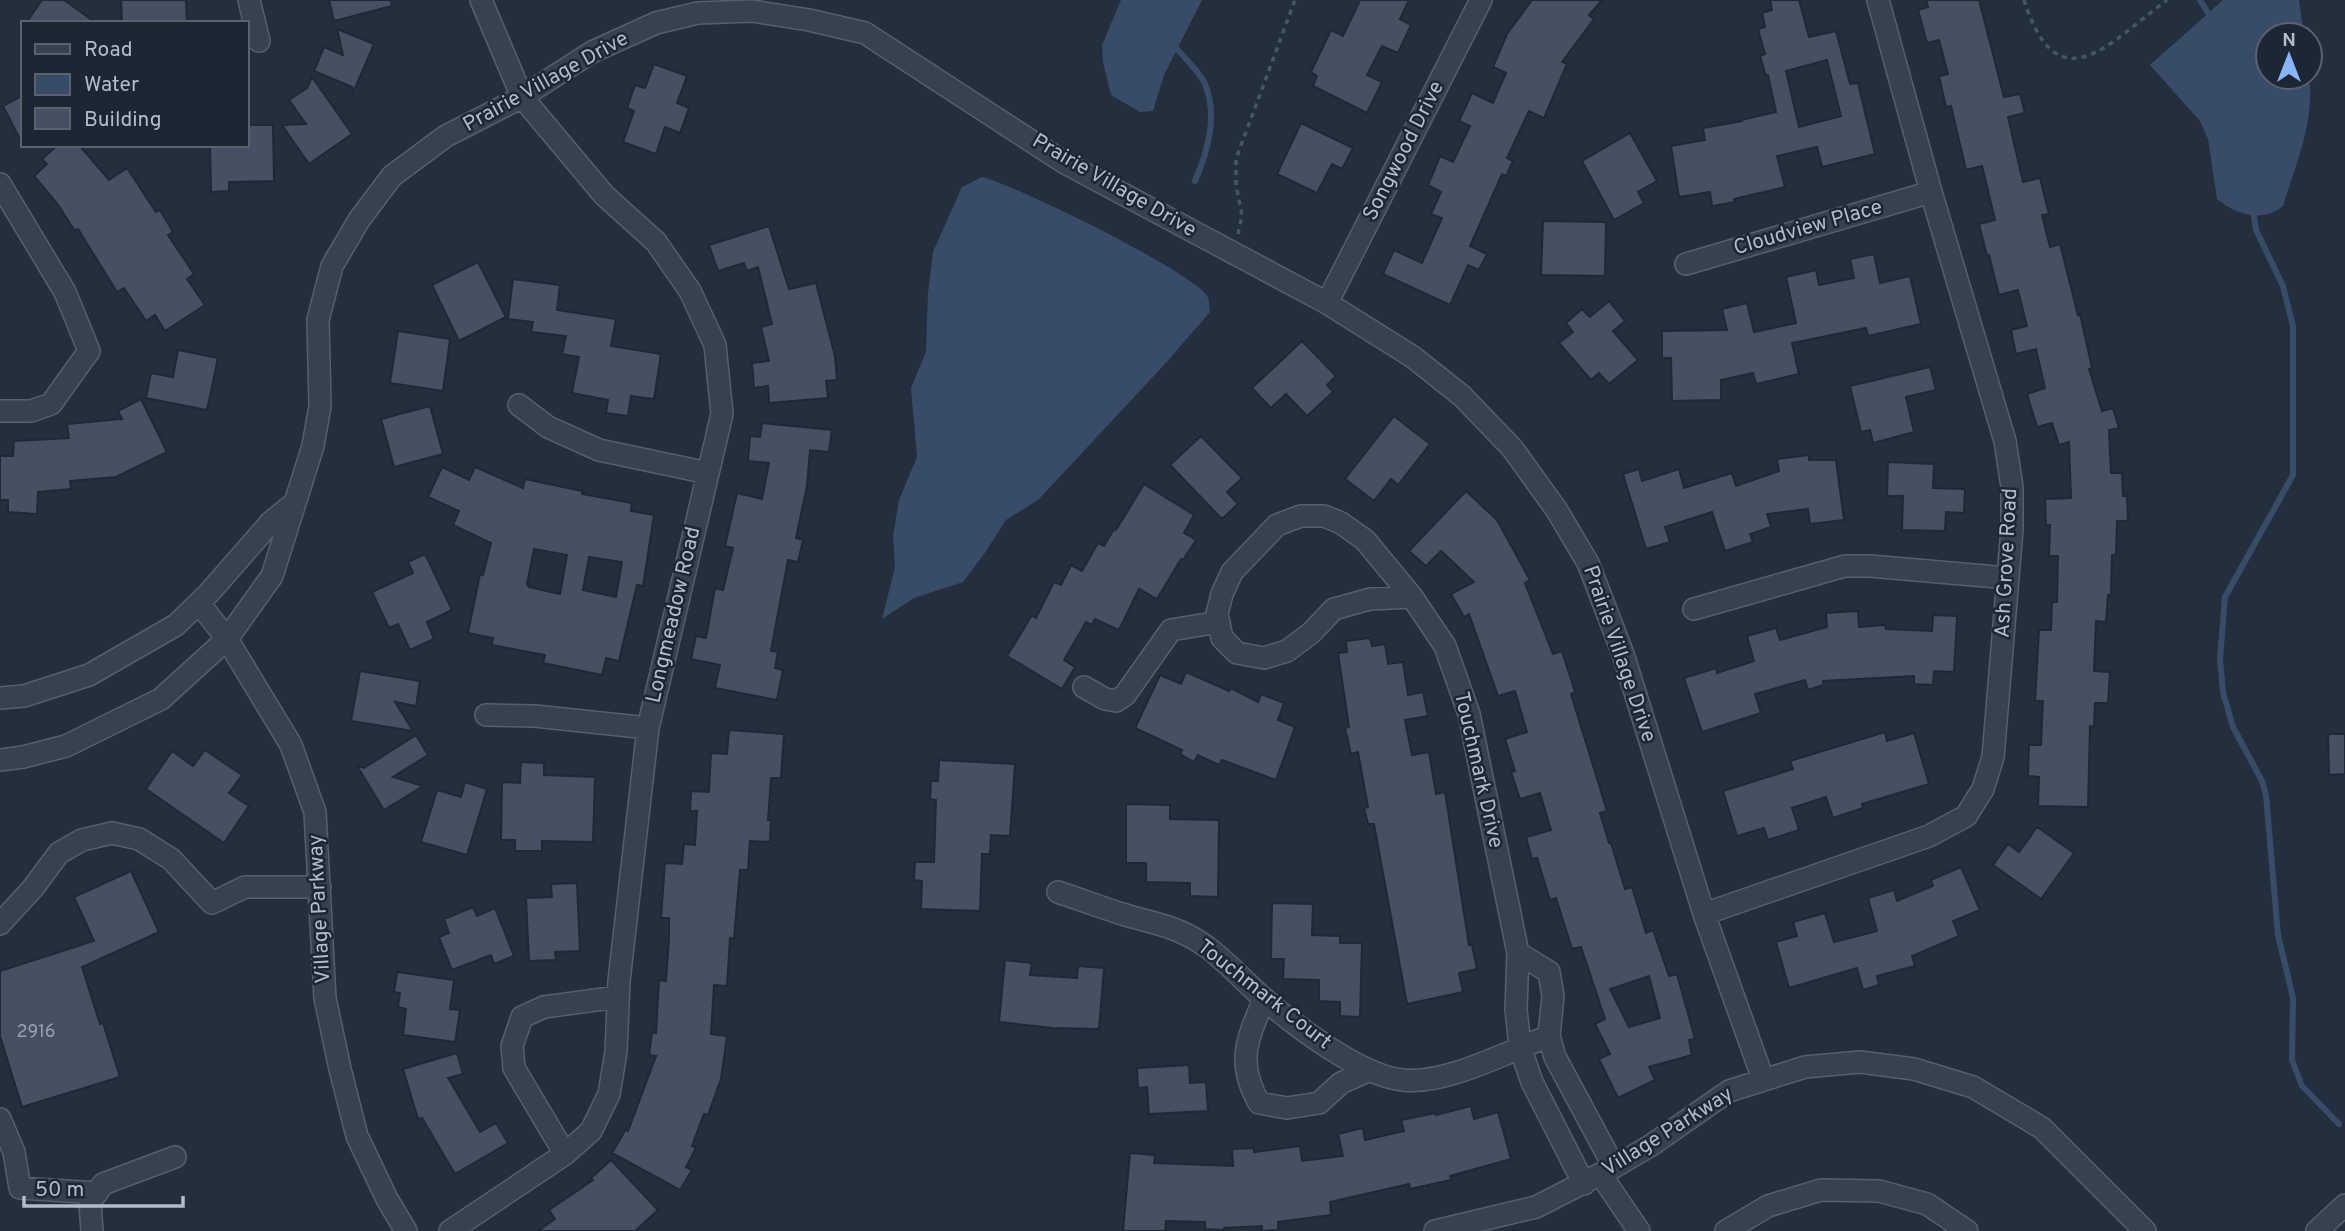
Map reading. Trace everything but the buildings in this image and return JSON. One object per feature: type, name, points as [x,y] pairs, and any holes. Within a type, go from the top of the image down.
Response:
[{"type":"street","points":[[249,0],[259,41]]},
{"type":"street","name":"Longmeadow Road","points":[[450,1231],[555,1163],[592,1131],[609,1094],[616,1052],[618,997],[648,728],[722,414],[715,345],[690,291],[656,242],[604,195],[523,97],[481,0]]},
{"type":"street","name":"Songwood Drive","points":[[1327,303],[1481,0]]},
{"type":"street","name":"Ash Grove Road","points":[[1704,914],[1929,836],[1966,816],[1983,789],[1993,757],[2012,529],[2012,487],[2005,441],[1931,192],[1878,0]]},
{"type":"street","name":"Prairie Village Drive","points":[[0,760],[66,746],[161,699],[227,639],[272,576],[313,446],[320,406],[318,320],[332,266],[359,220],[392,176],[446,136],[523,97],[592,52],[656,23],[698,13],[752,11],[865,33],[1065,163],[1327,303],[1413,357],[1462,396],[1512,448],[1556,509],[1588,563],[1623,654],[1704,914],[1763,1079]]},
{"type":"street","points":[[0,184],[65,292],[89,351],[51,404],[31,411],[0,411]]},
{"type":"street","name":"Cloudview Place","points":[[1686,264],[1931,192]]},
{"type":"street","points":[[519,405],[548,427],[599,450],[708,473]]},
{"type":"street","name":"Prairie Village Drive","points":[[0,698],[24,696],[89,675],[176,625],[271,522],[293,504]]},
{"type":"street","name":"Touchmark Drive","points":[[1219,622],[1217,614],[1222,594],[1232,572],[1277,525],[1301,516],[1324,516],[1341,523],[1366,540],[1412,597],[1444,646],[1469,714],[1518,953],[1516,1009],[1520,1047],[1539,1095],[1600,1175]]},
{"type":"street","points":[[1694,609],[1845,566],[2008,578]]},
{"type":"street","points":[[1084,687],[1105,699],[1116,701],[1125,695],[1171,631],[1219,622],[1222,638],[1237,653],[1264,658],[1287,651],[1311,633],[1334,609],[1370,599],[1412,597]]},
{"type":"street","name":"Village Parkway","points":[[199,603],[227,639],[284,735],[295,756],[315,812],[325,998],[340,1069],[357,1136],[387,1199],[406,1231]]},
{"type":"street","points":[[486,715],[535,716],[648,728]]},
{"type":"street","points":[[0,924],[33,888],[59,853],[82,840],[112,833],[139,839],[171,859],[212,903],[245,887],[320,887]]},
{"type":"street","name":"Touchmark Court","points":[[1058,892],[1175,928],[1208,948],[1264,999],[1334,1051],[1368,1070],[1403,1080],[1432,1078],[1476,1066],[1549,1036]]},
{"type":"street","points":[[1518,953],[1549,972],[1553,996],[1549,1036],[1555,1058],[1567,1081],[1600,1175],[1639,1231]]},
{"type":"street","points":[[565,1154],[514,1068],[512,1046],[522,1017],[544,1007],[618,997]]},
{"type":"street","points":[[1264,999],[1252,1029],[1245,1058],[1250,1085],[1259,1102],[1287,1108],[1319,1102],[1341,1083],[1368,1070]]},
{"type":"street","name":"Village Parkway","points":[[1435,1231],[1536,1207],[1650,1146],[1729,1091],[1805,1067],[1860,1062],[1914,1069],[1973,1087],[2042,1128],[2145,1231]]},
{"type":"street","points":[[1539,1095],[1567,1081]]},
{"type":"street","points":[[0,1119],[14,1152],[10,1188],[97,1193]]},
{"type":"street","points":[[92,1231],[90,1202],[103,1184],[175,1157]]},
{"type":"street","points":[[1726,1231],[1752,1224],[1768,1206],[1821,1190],[1879,1191],[1927,1204],[1967,1231]]},
{"type":"street","points":[[2317,1231],[2345,1205]]},
{"type":"path","points":[[1230,251],[1240,230],[1242,215],[1236,185],[1236,159],[1295,0]]},
{"type":"path","points":[[2024,0],[2032,25],[2044,45],[2069,58],[2083,58],[2101,52],[2167,0]]},
{"type":"water","points":[[1121,0],[1202,0],[1164,75],[1153,111],[1140,112],[1111,95],[1102,45]]},
{"type":"water","points":[[2223,0],[2299,0],[2302,21],[2254,21],[2254,91],[2310,91],[2307,126],[2283,206],[2267,214],[2250,215],[2241,213],[2217,199],[2208,139],[2200,121],[2150,65]]},
{"type":"water","points":[[982,177],[1001,183],[1102,230],[1171,268],[1195,284],[1207,296],[1210,312],[1038,500],[1006,520],[963,582],[914,598],[882,619],[895,567],[893,536],[899,500],[917,457],[911,388],[926,352],[928,293],[933,252],[962,187]]},
{"type":"waterway","points":[[2200,0],[2208,13]]},
{"type":"waterway","points":[[1178,50],[1203,80],[1211,108],[1210,133],[1195,181]]},
{"type":"waterway","points":[[2254,216],[2256,230],[2283,286],[2293,326],[2293,475],[2225,597],[2220,659],[2223,692],[2233,727],[2262,781],[2266,795],[2278,935],[2293,998],[2292,1060],[2302,1086],[2339,1124]]}]
